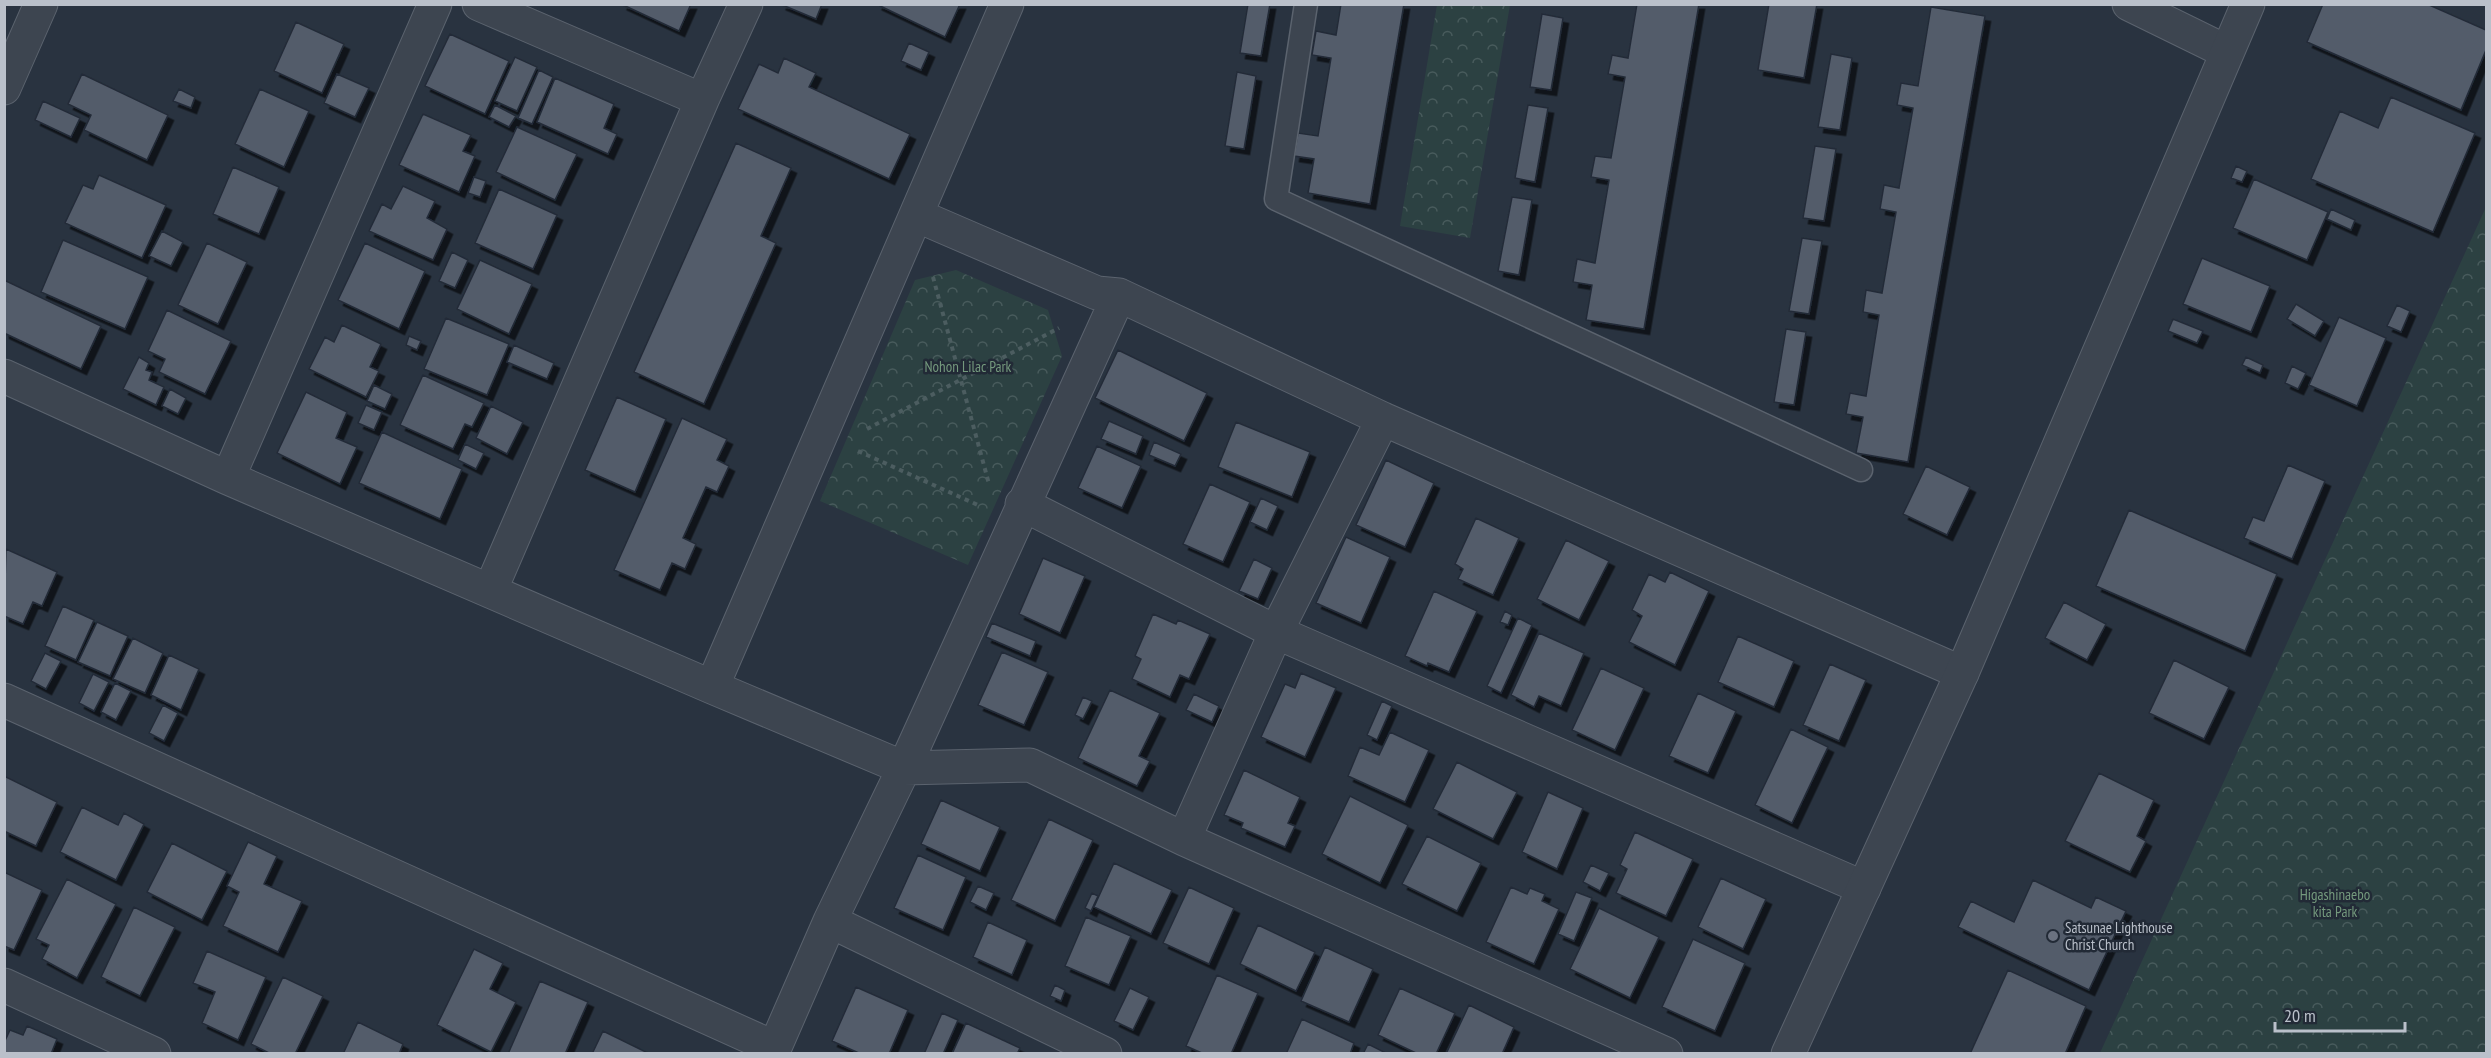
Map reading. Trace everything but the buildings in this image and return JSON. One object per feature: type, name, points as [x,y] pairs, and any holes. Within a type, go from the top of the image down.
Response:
[{"type":"street","points":[[4,88],[41,4]]},
{"type":"street","points":[[228,478],[435,4]]},
{"type":"street","points":[[479,4],[702,100]]},
{"type":"street","points":[[490,591],[702,100],[746,4]]},
{"type":"street","points":[[712,687],[1006,4]]},
{"type":"street","points":[[2129,4],[2227,52]]},
{"type":"street","points":[[1788,1053],[1962,673],[2248,4]]},
{"type":"street","points":[[916,215],[1097,293],[1119,295],[1383,419],[1962,673]]},
{"type":"street","points":[[4,700],[773,1051],[830,921],[904,768],[1022,504],[1119,295]]},
{"type":"street","points":[[4,376],[228,478],[904,768],[1030,765],[1184,839],[1666,1053]]},
{"type":"street","points":[[1184,839],[1276,632],[1383,419]]},
{"type":"street","points":[[1022,504],[1276,632],[1864,888]]},
{"type":"street","points":[[830,921],[1105,1053]]},
{"type":"street","points":[[4,985],[154,1053]]},
{"type":"lane","points":[[1306,4],[1276,199],[1861,470]]},
{"type":"path","points":[[931,267],[991,491]]},
{"type":"path","points":[[860,433],[1068,324]]},
{"type":"path","points":[[850,448],[986,509]]},
{"type":"green space","points":[[1437,5],[1510,5],[1470,238],[1400,226]]},
{"type":"green space","name":"Higashinaebo kita Park","points":[[2486,207],[2486,1053],[2100,1053]]},
{"type":"green space","name":"Nohon Lilac Park","points":[[956,270],[1048,310],[1062,356],[968,565],[820,501],[915,280]]},
{"type":"place","name":"Satsunae Lighthouse Christ Church","points":[[2053,936]]}]
